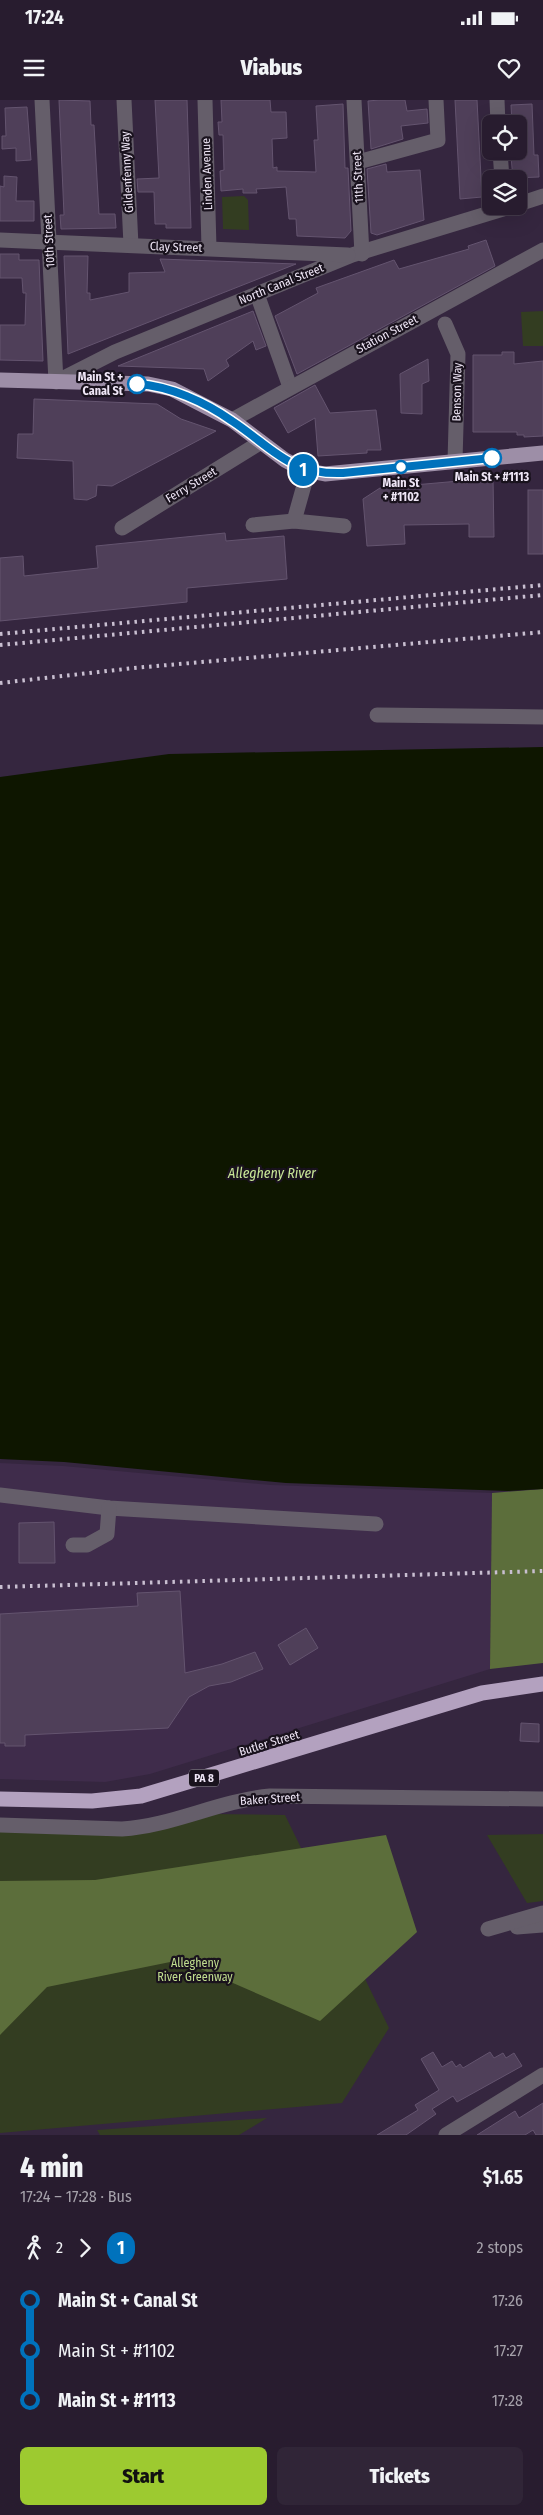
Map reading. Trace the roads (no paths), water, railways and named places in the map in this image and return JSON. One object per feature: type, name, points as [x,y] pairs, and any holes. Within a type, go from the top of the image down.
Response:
[{"type":"highway","name":"Butler Street","points":[[0,1799],[92,1801],[141,1796],[476,1695],[543,1684]]},
{"type":"main road","points":[[0,380],[148,384],[172,389],[232,420],[285,460],[308,471],[325,474],[543,453]]},
{"type":"street","name":"10th Street","points":[[42,100],[56,382]]},
{"type":"street","name":"Gildenfenny Way","points":[[124,100],[131,245]]},
{"type":"street","name":"Linden Avenue","points":[[205,100],[209,248]]},
{"type":"street","name":"11th Street","points":[[354,100],[358,162],[357,255]]},
{"type":"street","points":[[358,162],[438,140],[436,100]]},
{"type":"street","points":[[497,100],[498,115]]},
{"type":"street","points":[[527,201],[543,196]]},
{"type":"street","name":"North Canal Street","points":[[56,382],[115,352],[257,294],[357,255],[482,215]]},
{"type":"street","name":"Clay Street","points":[[0,240],[357,255]]},
{"type":"street","name":"Station Street","points":[[232,420],[543,250]]},
{"type":"street","points":[[257,294],[290,387]]},
{"type":"street","name":"Benson Way","points":[[446,324],[458,354],[455,461]]},
{"type":"street","name":"Ferry Street","points":[[122,528],[261,442]]},
{"type":"street","points":[[294,521],[308,471]]},
{"type":"street","points":[[253,525],[294,521],[344,526]]},
{"type":"street","points":[[378,715],[543,717]]},
{"type":"street","points":[[0,1495],[109,1508],[376,1524]]},
{"type":"street","points":[[73,1545],[87,1545],[107,1534],[109,1508]]},
{"type":"street","name":"Baker Street","points":[[0,1826],[142,1828],[225,1803],[270,1796],[543,1799]]},
{"type":"street","points":[[543,1913],[488,1929],[543,1925]]},
{"type":"street","points":[[446,2135],[543,2075]]},
{"type":"water","name":"Allegheny River","points":[[543,747],[543,1489],[508,1491],[286,1483],[64,1462],[0,1459],[0,777],[169,754]]},
{"type":"railway","points":[[0,634],[543,585]]},
{"type":"railway","points":[[0,645],[543,595]]},
{"type":"railway","points":[[0,683],[134,668],[543,632]]},
{"type":"railway","points":[[0,1587],[543,1571]]},
{"type":"place","name":"Main St + Canal St","points":[[137,384]]},
{"type":"place","name":"Main St + #1113","points":[[492,458]]},
{"type":"place","name":"Main St + #1102","points":[[401,467]]},
{"type":"park label","name":"Allegheny River Greenway","points":[[195,1970]]}]
